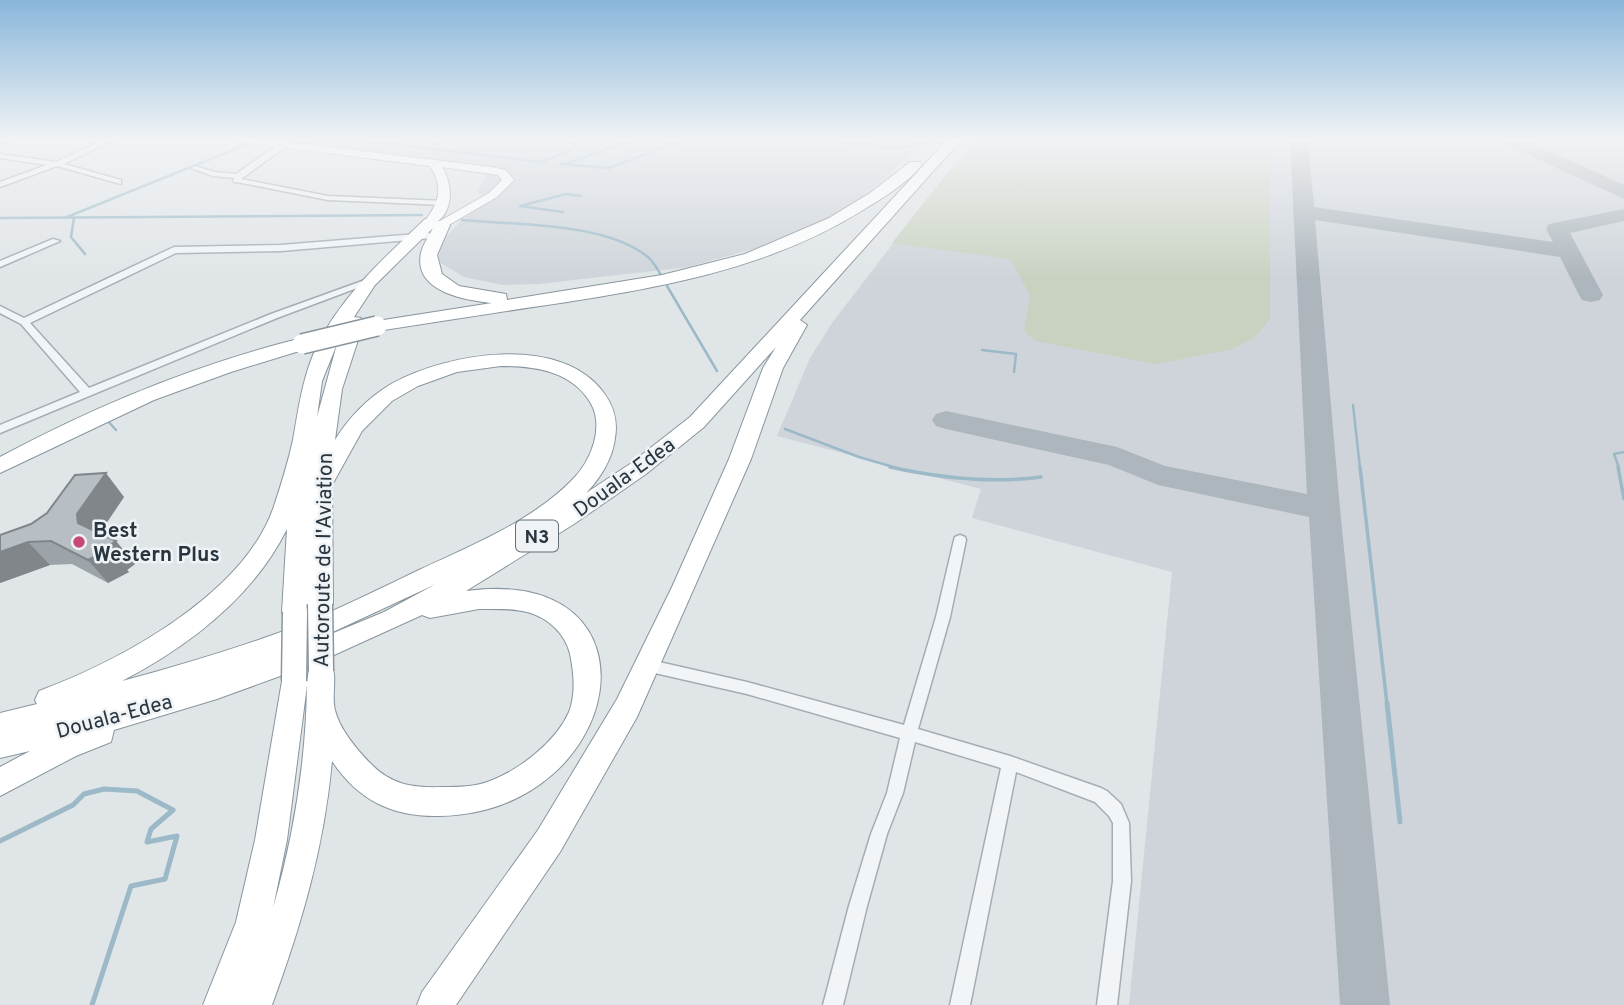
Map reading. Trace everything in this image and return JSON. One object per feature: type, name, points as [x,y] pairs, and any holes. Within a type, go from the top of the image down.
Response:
[{"type":"highway","points":[[0,466],[99,416],[144,397],[206,373],[302,344],[377,326],[693,275],[766,253],[806,236],[864,205],[887,186]]},
{"type":"highway","name":"Douala-Edea","points":[[0,726],[100,700],[272,647],[490,548],[562,506],[683,416],[787,310],[899,186]]},
{"type":"highway","name":"Douala-Edea","points":[[0,745],[92,724],[217,687],[305,656],[394,619],[483,570],[566,519],[676,441],[713,405],[913,186]]},
{"type":"highway","points":[[433,228],[429,253],[432,273],[440,282],[455,291],[502,298],[580,295]]},
{"type":"highway","name":"Autoroute de l'Aviation","points":[[221,1005],[253,922],[307,676],[308,608],[303,442],[312,381],[344,316],[368,282],[433,228]]},
{"type":"highway","name":"Autoroute de l'Aviation","points":[[308,608],[331,389],[345,342],[356,320],[382,282],[433,228]]},
{"type":"highway","points":[[435,1005],[549,841],[626,708],[740,459],[774,368],[821,287]]},
{"type":"highway","points":[[320,487],[340,445],[352,428],[384,398],[409,383],[469,364],[503,360],[537,363],[561,370],[584,381],[598,395],[608,415],[608,435],[603,453],[588,477],[557,504],[490,548]]},
{"type":"highway","points":[[0,716],[71,693],[141,656],[191,623],[228,593],[254,565],[282,516],[303,442]]},
{"type":"highway","points":[[321,713],[347,762],[364,777],[391,796],[426,802],[484,797],[527,776],[559,750],[580,720],[588,691],[586,662],[579,639],[566,619],[528,602],[495,598],[457,602],[394,619]]},
{"type":"highway","name":"Autoroute de l'Aviation","points":[[254,1005],[289,909],[309,825],[321,713],[307,676]]},
{"type":"highway","points":[[0,782],[66,747],[217,687]]},
{"type":"street","points":[[267,186],[328,198],[444,203],[445,186]]},
{"type":"street","name":"Autoroute de l'Aviation","points":[[433,228],[493,195],[502,186]]},
{"type":"street","name":"Autoroute de l'Aviation","points":[[433,228],[444,203]]},
{"type":"street","points":[[24,322],[174,250],[281,248],[433,228]]},
{"type":"street","points":[[0,264],[57,241]]},
{"type":"street","points":[[0,429],[274,316],[368,282]]},
{"type":"street","points":[[0,309],[24,322],[88,394]]},
{"type":"street","points":[[833,1005],[865,882],[895,793],[909,733],[943,617],[960,540]]},
{"type":"street","points":[[646,665],[747,688],[909,733],[1010,763],[1101,796],[1115,810],[1121,823],[1122,881],[1107,1005]]},
{"type":"street","points":[[960,1005],[1010,763]]},
{"type":"shaded area","points":[[481,186],[875,186],[839,213],[815,226],[757,248],[688,267],[539,284],[503,285],[464,277],[439,262],[439,250],[444,239],[461,221],[491,199],[477,193]]},
{"type":"shaded area","points":[[937,186],[1624,186],[1624,1005],[1129,1005],[1172,572],[972,518],[981,489],[777,436],[810,358],[832,323]]},
{"type":"green space","points":[[937,186],[1270,186],[1270,319],[1254,338],[1230,350],[1155,364],[1035,341],[1024,331],[1030,295],[1010,259],[892,243]]},
{"type":"building","points":[[106,473],[77,514],[78,523],[116,541],[106,548],[109,549],[88,560],[51,541],[28,542],[0,552],[0,535],[31,524],[47,513],[75,475]]},
{"type":"waterway","points":[[67,217],[144,186]]},
{"type":"waterway","points":[[563,212],[520,206],[566,194],[581,196]]},
{"type":"waterway","points":[[0,218],[422,215]]},
{"type":"waterway","points":[[74,218],[71,237],[85,254]]},
{"type":"waterway","points":[[462,220],[559,227],[608,237],[648,257],[661,275]]},
{"type":"waterway","points":[[667,286],[717,371]]},
{"type":"waterway","points":[[982,350],[1016,354],[1014,372]]},
{"type":"waterway","points":[[1353,405],[1360,468]]},
{"type":"waterway","points":[[106,419],[116,430]]},
{"type":"waterway","points":[[785,429],[859,457],[897,468]]},
{"type":"waterway","points":[[1619,468],[1614,454],[1624,452]]},
{"type":"waterway","points":[[890,467],[965,479],[1041,477]]},
{"type":"waterway","points":[[1360,467],[1387,704]]},
{"type":"waterway","points":[[1618,467],[1624,499]]},
{"type":"waterway","points":[[1387,703],[1400,822]]},
{"type":"waterway","points":[[0,841],[73,805],[84,794],[104,789],[137,791],[173,810],[151,829],[147,842],[177,836],[165,879],[131,886],[92,1005]]},
{"type":"taxiway","points":[[1302,186],[1324,509]]},
{"type":"taxiway","points":[[1609,186],[1624,193]]},
{"type":"taxiway","points":[[1304,212],[1568,251]]},
{"type":"taxiway","points":[[1591,295],[1557,229],[1624,215]]},
{"type":"taxiway","points":[[946,420],[1117,457],[1158,475],[1324,509]]},
{"type":"taxiway","points":[[1324,509],[1365,1005]]},
{"type":"place","name":"Best Western Plus","points":[[79,542]]}]
